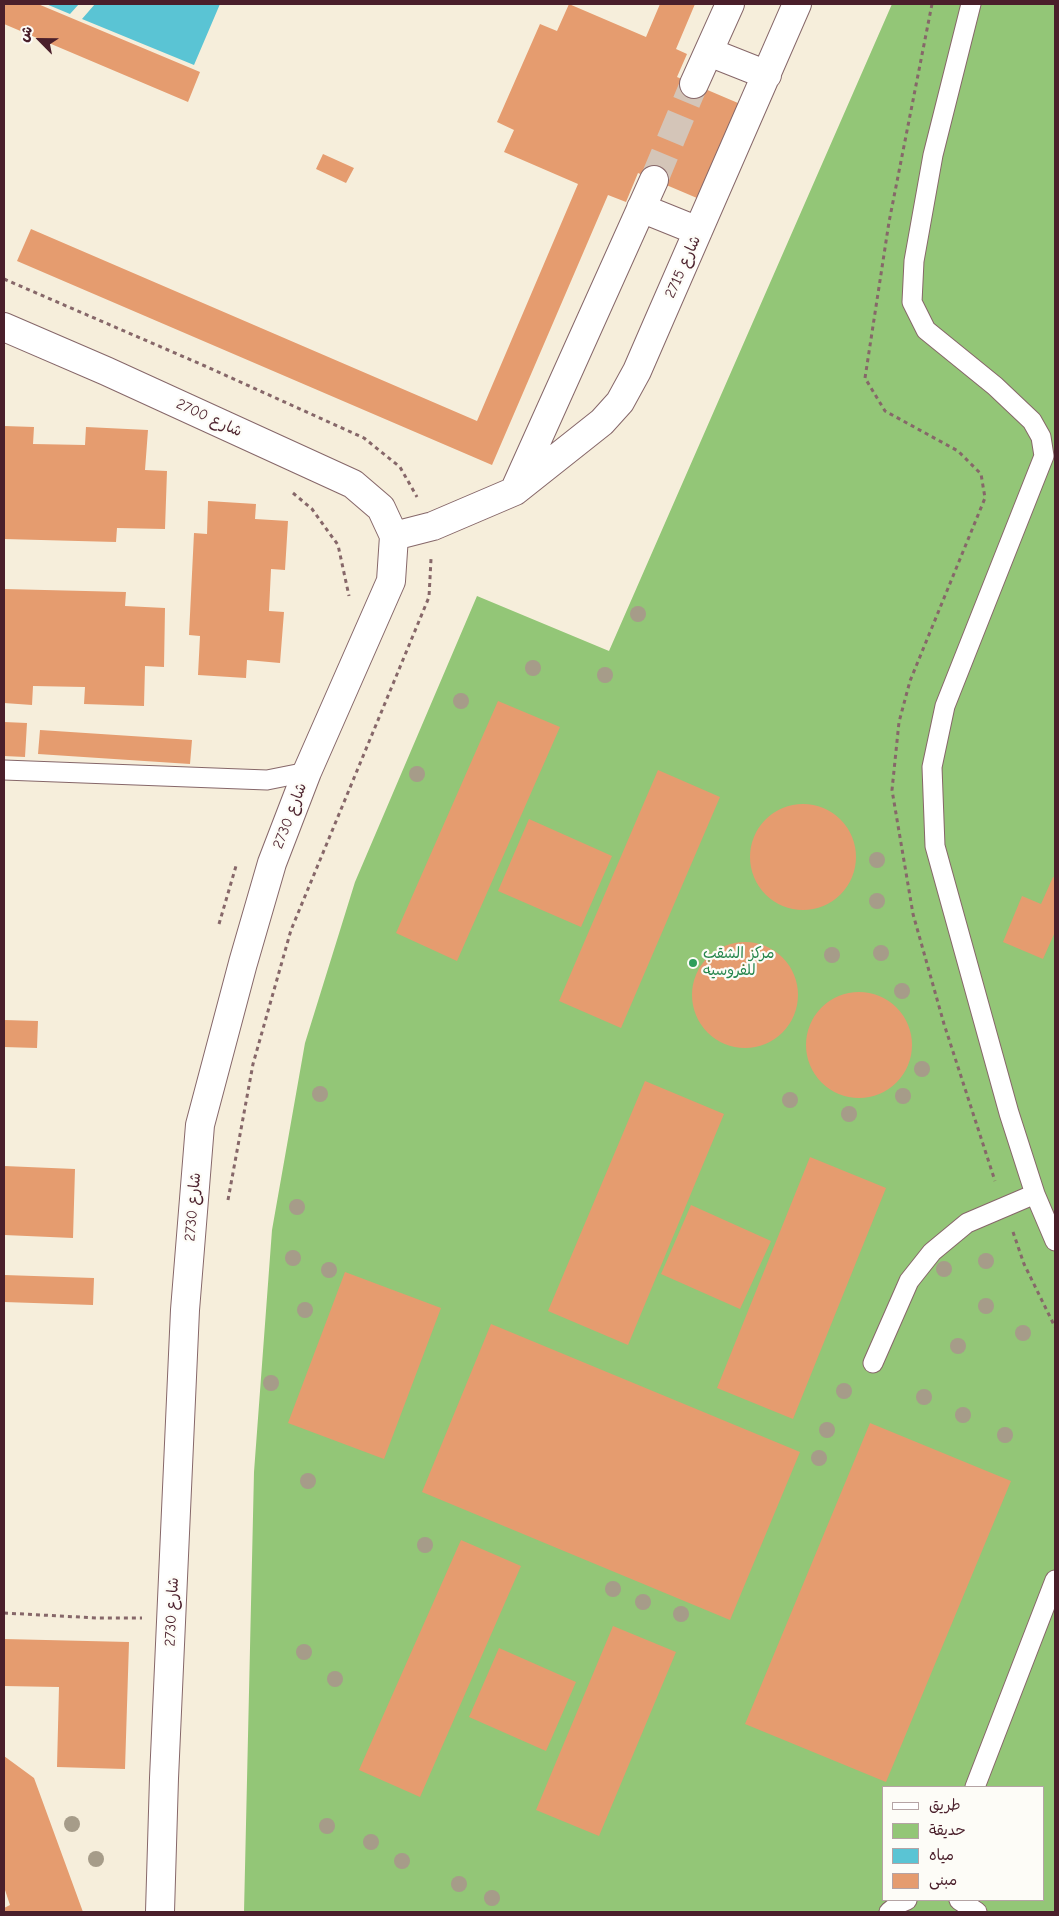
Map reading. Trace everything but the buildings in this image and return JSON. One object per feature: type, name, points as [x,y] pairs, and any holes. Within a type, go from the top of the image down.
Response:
[{"type":"street","points":[[694,84],[730,4]]},
{"type":"street","name":"شارع 2715","points":[[394,536],[433,526],[515,490],[602,422],[620,402],[637,371],[798,4]]},
{"type":"street","points":[[709,52],[767,75]]},
{"type":"street","points":[[515,490],[654,180]]},
{"type":"street","points":[[641,208],[698,231]]},
{"type":"street","name":"شارع 2700","points":[[4,327],[106,371],[353,484],[381,508],[394,536]]},
{"type":"street","name":"شارع 2730","points":[[160,1912],[164,1769],[185,1310],[200,1125],[272,863],[307,772],[391,581],[394,536]]},
{"type":"lane","points":[[971,4],[933,155],[914,261],[912,302],[926,330],[995,386],[1032,421],[1041,437],[1044,456],[946,706],[932,767],[935,846],[1009,1113],[1035,1194],[1055,1241]]},
{"type":"lane","points":[[4,770],[267,780],[307,772]]},
{"type":"lane","points":[[873,1363],[909,1280],[932,1252],[967,1224],[1035,1194]]},
{"type":"lane","points":[[975,1786],[1055,1580]]},
{"type":"lane","points":[[960,1901],[977,1912]]},
{"type":"path","points":[[4,1613],[97,1618],[172,1617]]},
{"type":"green space","name":"مركز الشقب للفروسيه","points":[[892,4],[1055,4],[1055,1912],[244,1912],[254,1472],[272,1230],[305,1043],[355,882],[477,596],[609,651]]},
{"type":"water","points":[[46,4],[79,4],[70,14]]},
{"type":"water","points":[[95,4],[220,4],[194,65],[82,19]]},
{"type":"tunnel","points":[[654,180],[694,84]]},
{"type":"place","name":"مركز الشقب للفروسيه","points":[[693,963]]}]
